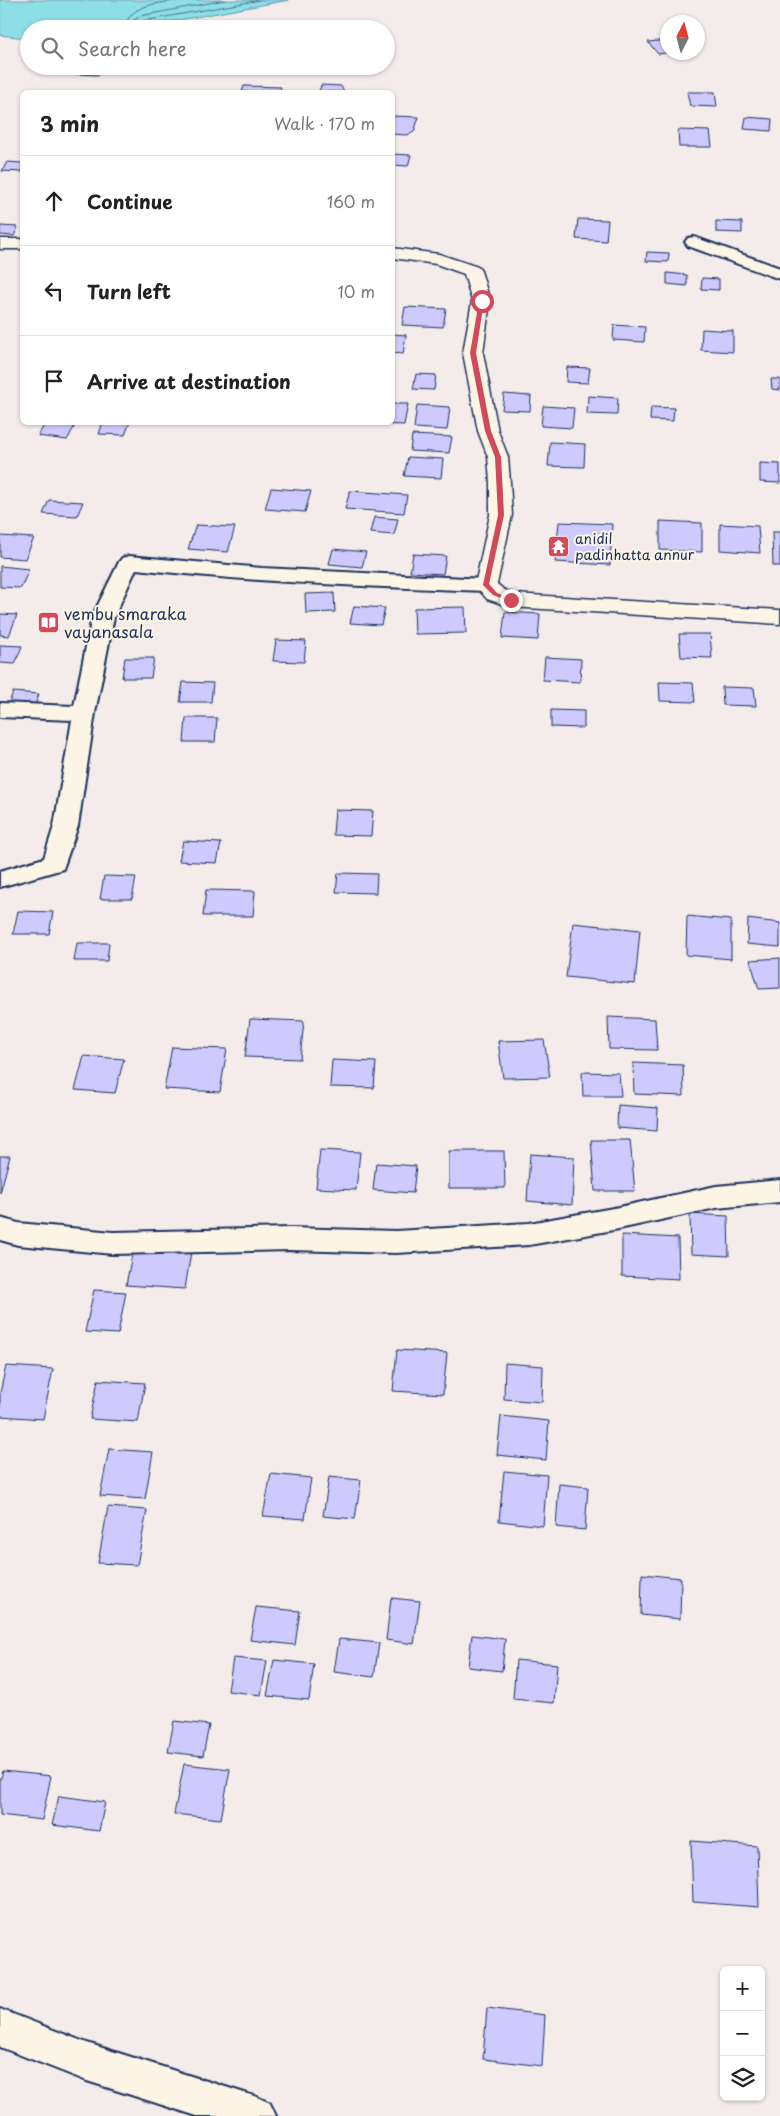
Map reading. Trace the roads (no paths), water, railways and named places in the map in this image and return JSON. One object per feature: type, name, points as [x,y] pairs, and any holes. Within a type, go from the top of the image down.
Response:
[{"type":"main road","points":[[0,244],[20,244]]},
{"type":"main road","points":[[395,253],[439,259],[472,271],[482,301],[473,353],[488,431],[498,457],[501,515],[486,585],[495,594],[511,600],[780,617]]},
{"type":"street","points":[[694,242],[780,274]]},
{"type":"street","points":[[0,879],[54,863],[66,826],[84,713],[103,617],[129,562],[199,570],[340,579],[486,585]]},
{"type":"street","points":[[0,710],[84,713]]},
{"type":"street","points":[[0,1229],[18,1234],[114,1242],[290,1239],[396,1242],[528,1234],[618,1218],[716,1197],[780,1191]]},
{"type":"street","points":[[0,2028],[88,2062],[257,2116]]},
{"type":"water","points":[[0,0],[289,0],[179,20],[20,20],[20,37],[0,35]]},
{"type":"place","name":"anidil padinhatta annur","points":[[559,546]]},
{"type":"place","name":"vembu smaraka vayanasala","points":[[48,622]]}]
